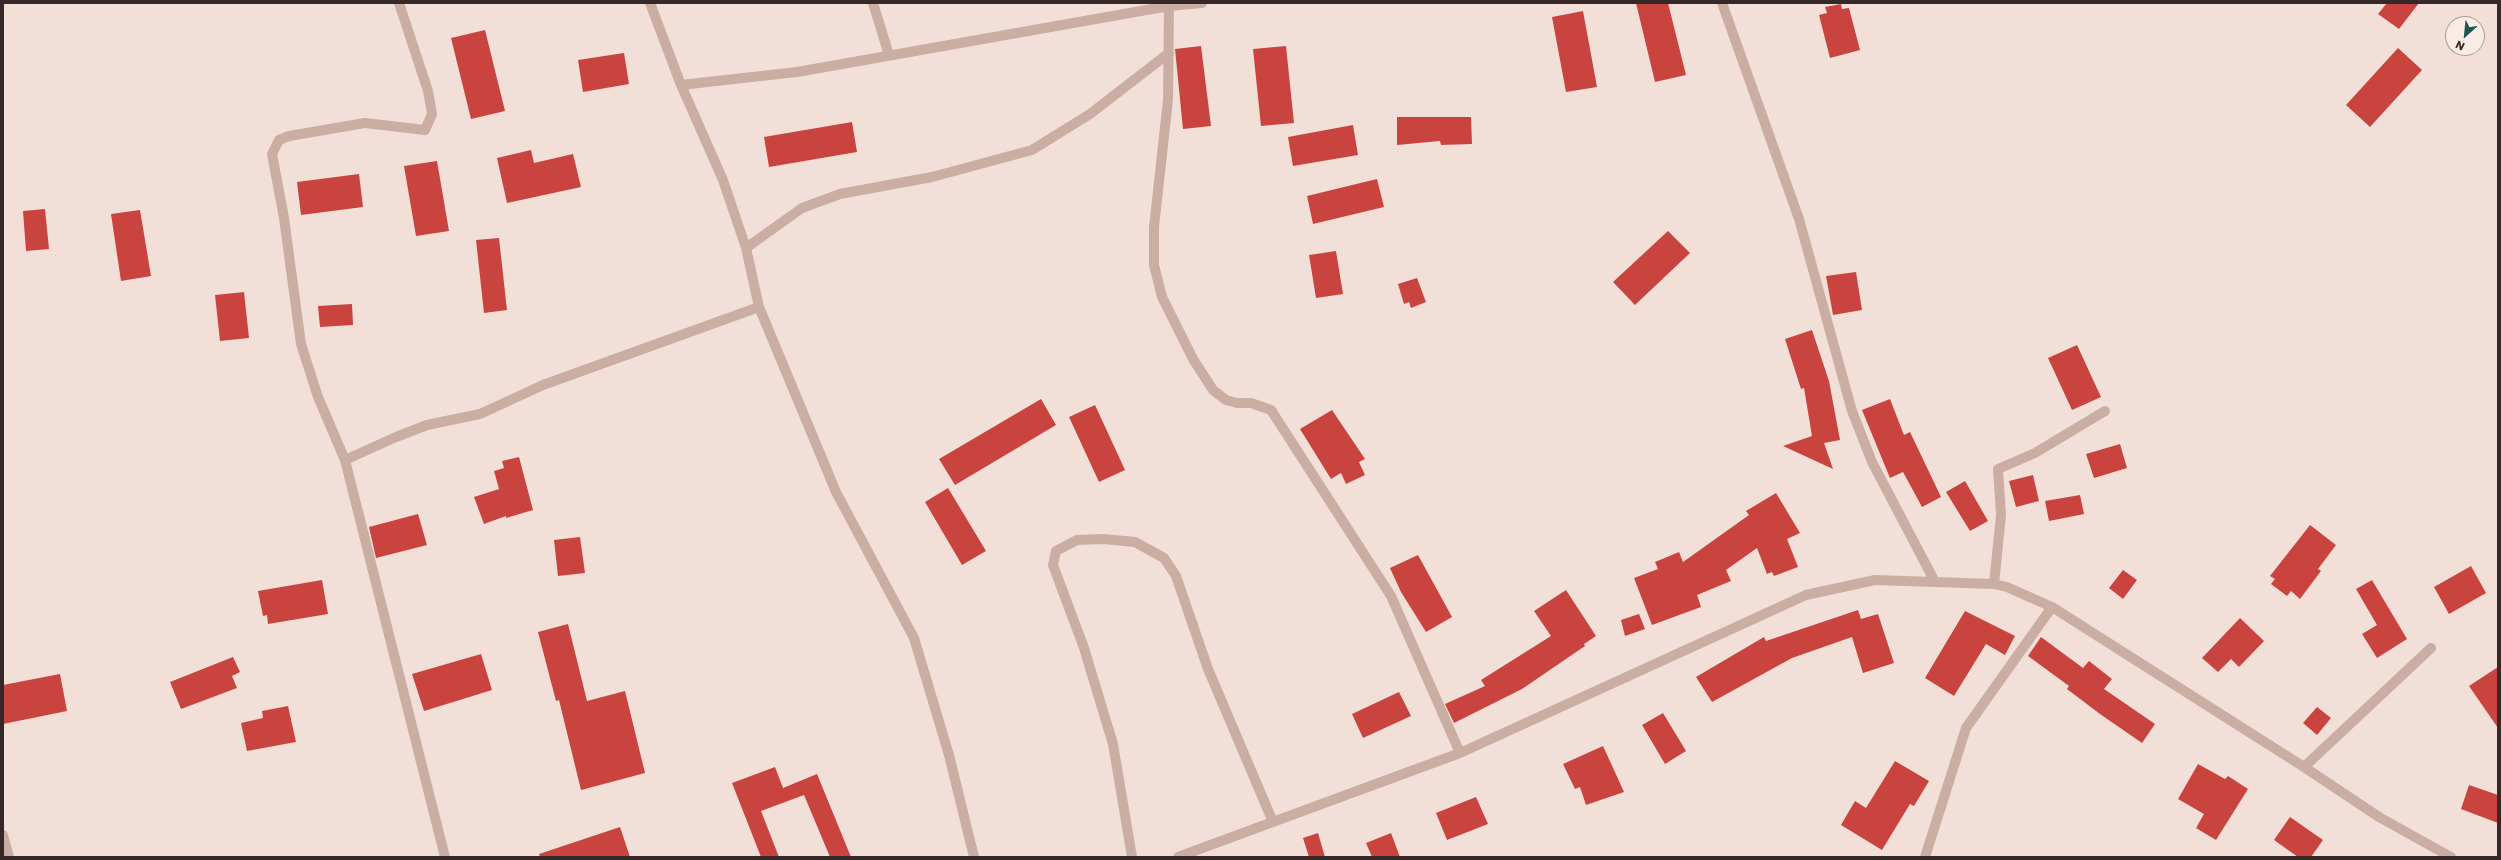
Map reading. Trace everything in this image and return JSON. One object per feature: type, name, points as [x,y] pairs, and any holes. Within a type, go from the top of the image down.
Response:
[{"type":"street","points":[[399,3],[428,91],[432,114],[426,130],[365,123],[289,136],[280,140],[272,154],[284,218],[301,344],[318,397],[345,460],[445,857]]},
{"type":"street","points":[[650,3],[681,85],[723,180],[746,248],[759,307],[836,492],[914,638],[949,755],[974,857]]},
{"type":"street","points":[[873,3],[889,55]]},
{"type":"street","points":[[681,85],[796,72],[1169,6],[1202,3]]},
{"type":"street","points":[[1722,3],[1799,219],[1852,411],[1872,462],[1935,582]]},
{"type":"street","points":[[1169,6],[1168,100],[1154,227],[1154,265],[1162,297],[1193,359],[1213,390],[1226,400],[1237,403],[1251,403],[1271,410],[1392,596],[1460,752]]},
{"type":"street","points":[[746,248],[802,208],[840,194],[932,177],[1032,150],[1090,114],[1169,53]]},
{"type":"street","points":[[345,460],[396,436],[427,425],[480,414],[543,385],[759,307]]},
{"type":"street","points":[[1994,584],[2001,514],[1998,469],[2035,453],[2105,411]]},
{"type":"street","points":[[1132,857],[1113,744],[1084,648],[1053,565],[1056,551],[1077,540],[1103,539],[1135,542],[1164,558],[1176,576],[1208,669],[1273,822]]},
{"type":"street","points":[[1178,857],[1460,752],[1806,595],[1875,580],[1994,584],[2007,587],[2052,607],[2304,767],[2379,817],[2451,857]]},
{"type":"street","points":[[1924,857],[1966,728],[2052,607]]},
{"type":"street","points":[[2304,767],[2431,648]]},
{"type":"street","points":[[3,835],[9,857]]},
{"type":"building","points":[[1636,3],[1668,3],[1686,75],[1655,82]]},
{"type":"building","points":[[2387,3],[2419,3],[2399,29],[2378,14]]},
{"type":"building","points":[[1841,4],[1842,9],[1849,8],[1860,50],[1830,58],[1819,15],[1827,13],[1825,7]]},
{"type":"building","points":[[1583,11],[1597,87],[1566,92],[1552,17]]},
{"type":"building","points":[[485,30],[505,111],[471,119],[451,38]]},
{"type":"building","points":[[1201,46],[1211,126],[1183,129],[1175,49]]},
{"type":"building","points":[[1286,46],[1294,123],[1261,126],[1253,49]]},
{"type":"building","points":[[2398,48],[2422,70],[2370,127],[2346,105]]},
{"type":"building","points":[[624,53],[629,84],[583,92],[578,60]]},
{"type":"building","points":[[1397,117],[1471,117],[1472,144],[1441,145],[1440,141],[1397,145]]},
{"type":"building","points":[[852,122],[857,152],[769,167],[764,137]]},
{"type":"building","points":[[1353,125],[1358,155],[1293,166],[1288,137]]},
{"type":"building","points":[[531,150],[534,163],[573,154],[581,187],[507,203],[497,158]]},
{"type":"building","points":[[437,161],[449,231],[416,236],[404,166]]},
{"type":"building","points":[[359,174],[363,207],[301,215],[297,182]]},
{"type":"building","points":[[1377,179],[1384,207],[1313,224],[1307,196]]},
{"type":"building","points":[[45,209],[49,249],[26,251],[23,211]]},
{"type":"building","points":[[140,210],[151,276],[121,281],[111,214]]},
{"type":"building","points":[[1668,231],[1690,253],[1635,305],[1613,282]]},
{"type":"building","points":[[499,238],[507,310],[484,313],[476,240]]},
{"type":"building","points":[[1336,251],[1343,294],[1316,298],[1309,255]]},
{"type":"building","points":[[1856,272],[1862,310],[1833,315],[1826,276]]},
{"type":"building","points":[[1417,278],[1426,302],[1411,308],[1409,302],[1404,304],[1398,284]]},
{"type":"building","points":[[244,292],[249,338],[220,341],[215,295]]},
{"type":"building","points":[[352,304],[353,325],[320,327],[318,306]]},
{"type":"building","points":[[1812,330],[1829,381],[1840,440],[1824,443],[1833,469],[1783,446],[1812,436],[1804,388],[1801,389],[1785,339]]},
{"type":"building","points":[[2077,345],[2101,397],[2072,410],[2048,358]]},
{"type":"building","points":[[1041,399],[1056,425],[955,485],[939,459]]},
{"type":"building","points":[[1890,399],[1904,435],[1910,432],[1941,497],[1922,507],[1903,472],[1890,478],[1862,410]]},
{"type":"building","points":[[1095,405],[1125,470],[1099,482],[1069,417]]},
{"type":"building","points":[[1332,410],[1365,459],[1359,462],[1365,475],[1346,484],[1341,473],[1331,479],[1300,429]]},
{"type":"building","points":[[2120,444],[2127,468],[2094,478],[2086,454]]},
{"type":"building","points":[[519,457],[533,510],[506,518],[506,516],[484,524],[474,497],[499,489],[494,471],[504,468],[502,461]]},
{"type":"building","points":[[2033,475],[2039,501],[2016,507],[2009,481]]},
{"type":"building","points":[[1965,481],[1988,521],[1970,531],[1946,492]]},
{"type":"building","points":[[948,488],[986,551],[962,565],[925,502]]},
{"type":"building","points":[[1776,493],[1800,533],[1787,539],[1798,567],[1774,576],[1772,572],[1767,574],[1757,548],[1726,570],[1731,581],[1697,595],[1701,607],[1652,625],[1634,578],[1658,569],[1655,562],[1679,552],[1683,562],[1749,515],[1746,511]]},
{"type":"building","points":[[2080,495],[2084,514],[2049,521],[2045,501]]},
{"type":"building","points":[[418,514],[427,545],[376,558],[369,527]]},
{"type":"building","points":[[2310,525],[2336,545],[2318,569],[2321,571],[2300,599],[2291,591],[2287,596],[2271,584],[2275,579],[2270,576]]},
{"type":"building","points":[[580,537],[585,573],[558,576],[554,540]]},
{"type":"building","points":[[1418,555],[1452,617],[1426,632],[1401,592],[1390,568]]},
{"type":"building","points":[[2471,566],[2486,593],[2449,614],[2434,587]]},
{"type":"building","points":[[2123,570],[2137,580],[2123,599],[2109,588]]},
{"type":"building","points":[[322,580],[328,614],[268,624],[267,615],[263,616],[258,591]]},
{"type":"building","points":[[2372,580],[2407,639],[2377,658],[2362,634],[2377,625],[2356,589]]},
{"type":"building","points":[[1566,590],[1596,636],[1584,644],[1585,646],[1522,689],[1454,723],[1445,704],[1485,686],[1481,680],[1551,636],[1534,611]]},
{"type":"building","points":[[1858,610],[1861,619],[1878,614],[1894,663],[1863,673],[1852,637],[1792,658],[1712,702],[1696,677],[1764,637],[1766,641]]},
{"type":"building","points":[[1965,611],[2015,636],[2005,655],[1986,644],[1954,696],[1925,678]]},
{"type":"building","points":[[1639,614],[1645,629],[1625,636],[1621,620]]},
{"type":"building","points":[[2240,618],[2264,641],[2239,667],[2231,659],[2218,672],[2202,658]]},
{"type":"building","points":[[568,624],[587,701],[625,691],[645,773],[581,790],[559,700],[556,701],[538,632]]},
{"type":"building","points":[[2041,637],[2083,668],[2089,661],[2112,679],[2104,689],[2155,724],[2142,743],[2067,689],[2069,686],[2028,656]]},
{"type":"building","points":[[481,654],[492,690],[424,711],[412,674]]},
{"type":"building","points":[[233,657],[240,672],[232,676],[237,688],[181,709],[170,682]]},
{"type":"building","points":[[2498,667],[2498,728],[2469,686]]},
{"type":"building","points":[[60,674],[67,711],[3,724],[3,685]]},
{"type":"building","points":[[1399,692],[1411,716],[1363,738],[1352,714]]},
{"type":"building","points":[[288,706],[296,742],[247,751],[241,723],[263,718],[262,711]]},
{"type":"building","points":[[2317,707],[2331,718],[2317,735],[2303,723]]},
{"type":"building","points":[[1663,713],[1686,751],[1665,764],[1642,725]]},
{"type":"building","points":[[1603,746],[1624,792],[1586,805],[1580,787],[1575,789],[1563,764]]},
{"type":"building","points":[[1895,761],[1929,781],[1914,806],[1910,804],[1882,850],[1841,825],[1855,801],[1866,808]]},
{"type":"building","points":[[2198,764],[2225,779],[2228,776],[2248,789],[2216,840],[2196,828],[2204,814],[2178,799]]},
{"type":"building","points":[[775,767],[783,788],[817,774],[851,857],[830,857],[804,795],[761,811],[779,857],[761,857],[732,783]]},
{"type":"building","points":[[2469,785],[2498,795],[2498,823],[2461,809]]},
{"type":"building","points":[[1476,797],[1488,824],[1447,840],[1436,813]]},
{"type":"building","points":[[2290,817],[2323,840],[2311,857],[2298,857],[2274,840]]},
{"type":"building","points":[[620,827],[630,857],[540,857],[539,854]]},
{"type":"building","points":[[1318,833],[1325,857],[1309,857],[1303,838]]},
{"type":"building","points":[[1391,833],[1400,857],[1372,857],[1366,843]]}]
